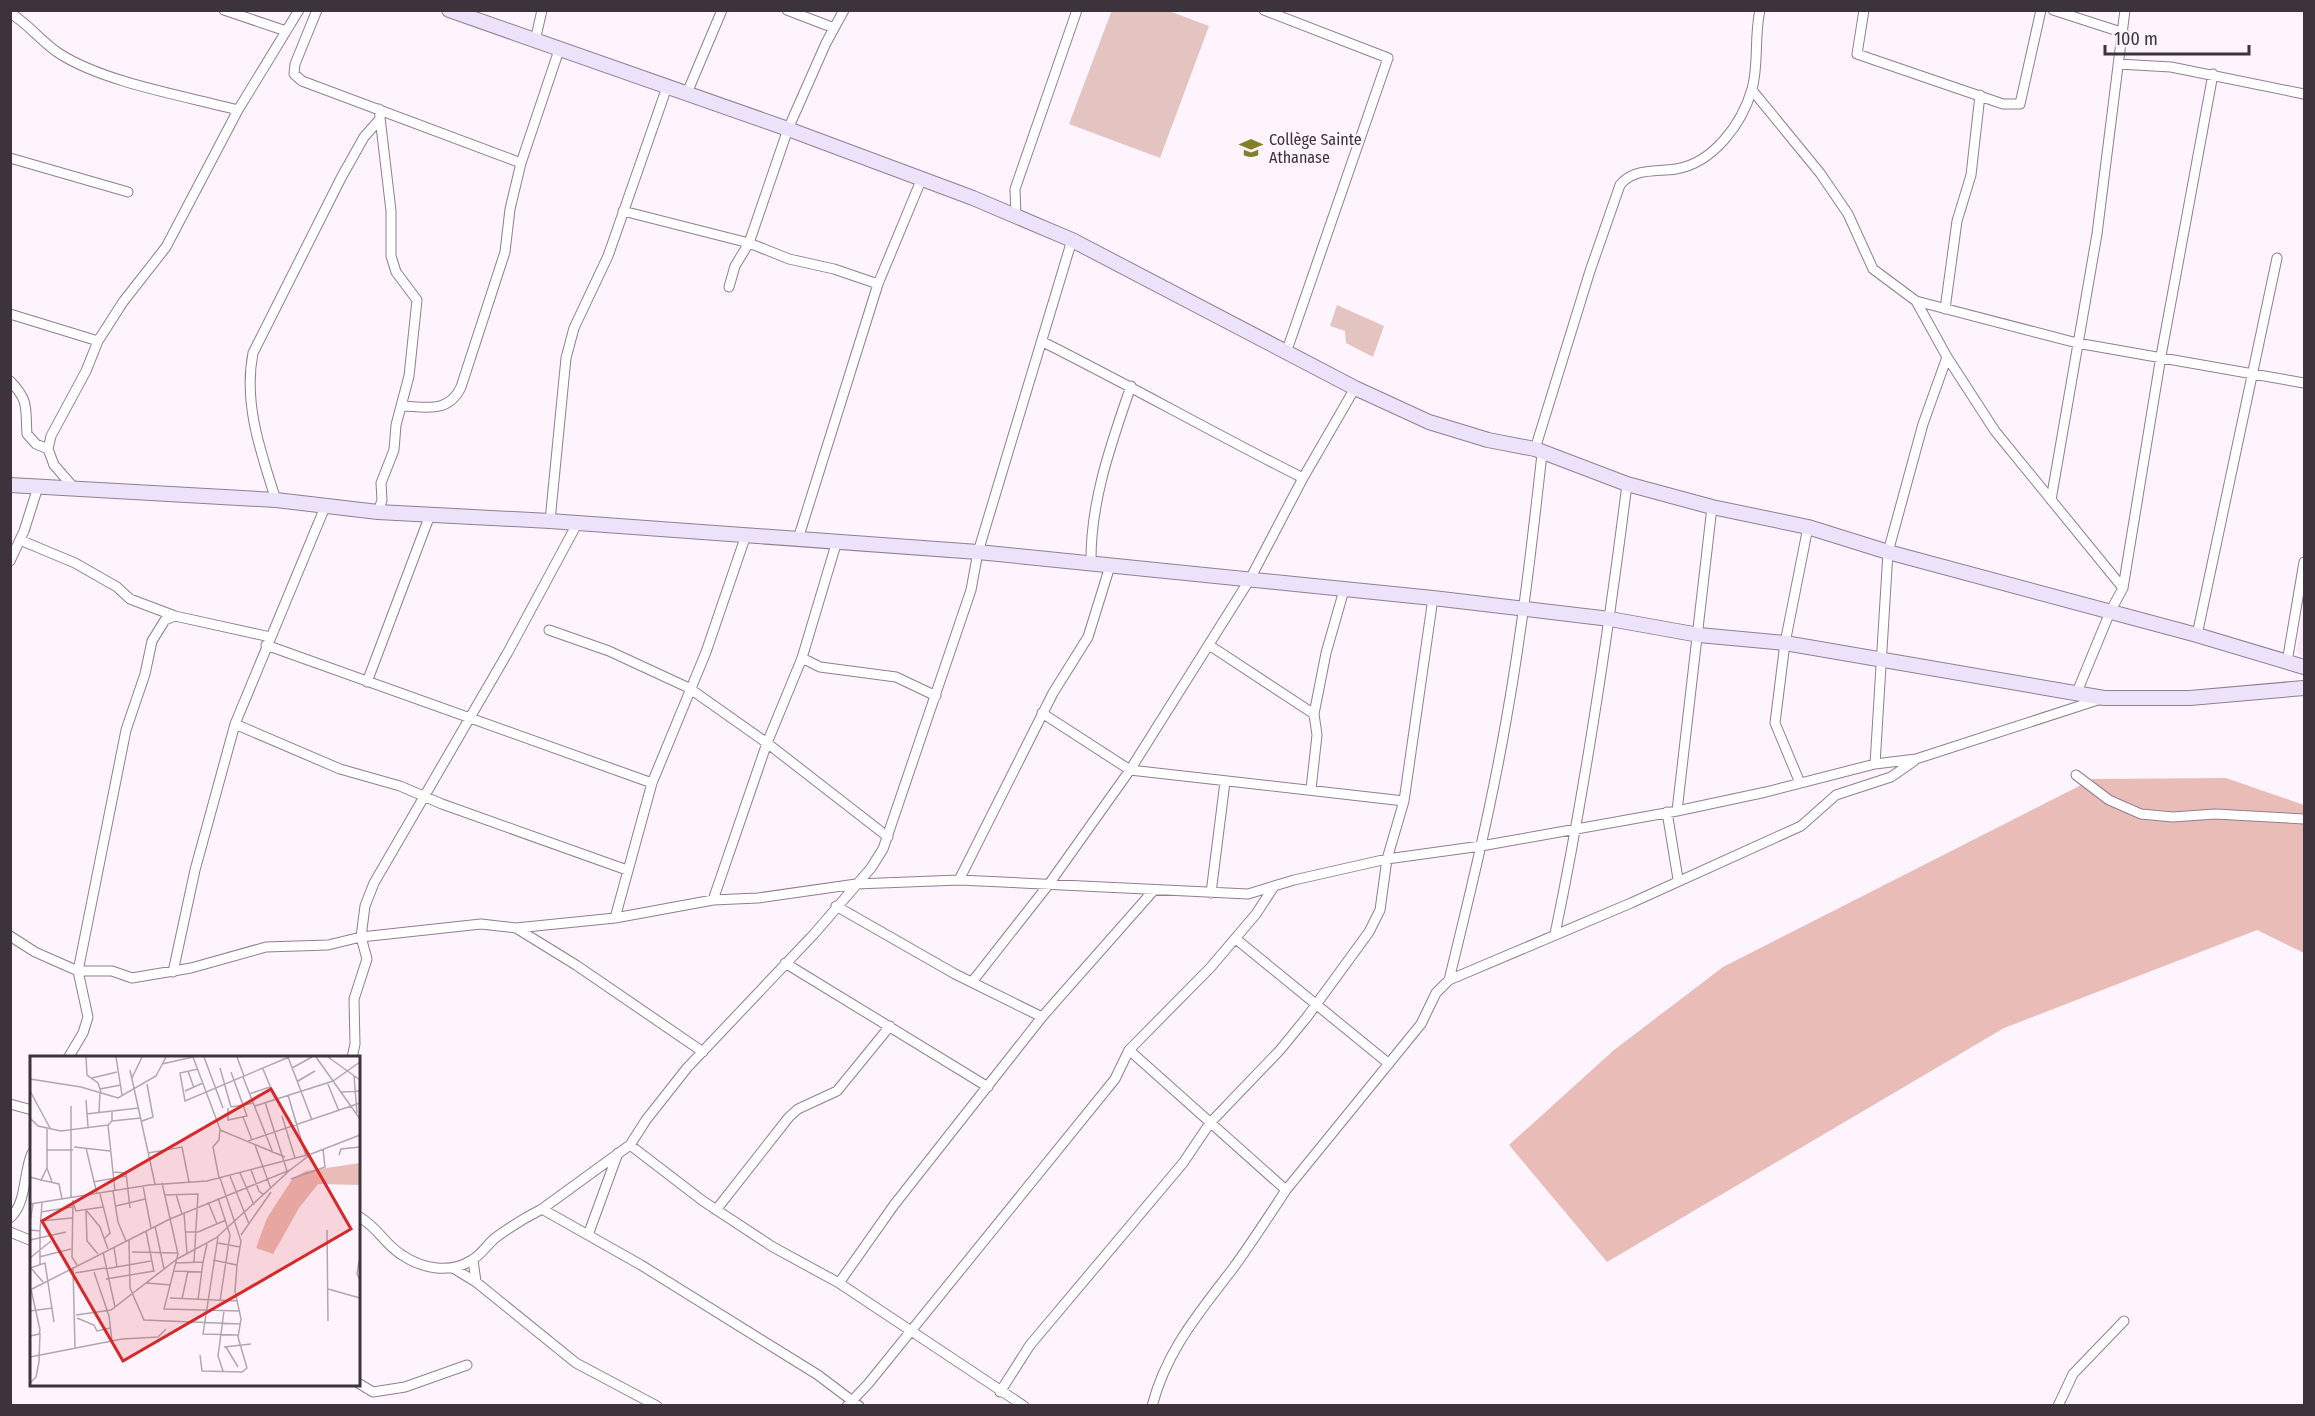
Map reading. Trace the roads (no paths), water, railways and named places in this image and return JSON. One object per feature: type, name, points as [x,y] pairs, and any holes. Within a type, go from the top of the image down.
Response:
[{"type":"street","points":[[224,10],[286,31]]},
{"type":"street","points":[[76,490],[54,465],[48,449],[51,435],[86,371],[98,341],[123,302],[166,247],[237,110],[299,10]]},
{"type":"street","points":[[317,10],[295,64],[294,74],[302,81],[380,114],[521,163]]},
{"type":"street","points":[[449,10],[922,178],[1072,240],[1287,350],[1356,388],[1429,422],[1488,440],[1538,451],[1628,484],[1712,507],[1808,527],[1888,552],[2197,635],[2304,667]]},
{"type":"street","points":[[535,41],[542,10]]},
{"type":"street","points":[[687,93],[722,10]]},
{"type":"street","points":[[787,10],[834,28]]},
{"type":"street","points":[[729,287],[735,266],[749,243],[788,129],[844,10]]},
{"type":"street","points":[[1016,217],[1015,189],[1077,10]]},
{"type":"street","points":[[1264,10],[1388,58],[1287,350]]},
{"type":"street","points":[[1449,980],[1482,846],[1506,722],[1524,609],[1538,451],[1590,271],[1620,185],[1634,174],[1681,168],[1697,163],[1728,134],[1752,90],[1760,10]]},
{"type":"street","points":[[1864,10],[1857,54],[2003,104],[2020,104],[2041,10]]},
{"type":"street","points":[[2053,10],[2124,33]]},
{"type":"street","points":[[2051,500],[2097,234],[2118,64],[2124,33],[2125,10]]},
{"type":"street","points":[[10,13],[60,54],[74,61],[126,80],[237,110]]},
{"type":"street","points":[[403,406],[443,406],[456,398],[505,252],[510,210],[521,163],[559,50]]},
{"type":"street","points":[[2118,64],[2171,67],[2304,94]]},
{"type":"street","points":[[2077,692],[2110,612],[2123,588],[2161,356],[2213,74]]},
{"type":"street","points":[[550,521],[568,349],[574,328],[608,256],[667,87]]},
{"type":"street","points":[[1752,90],[1820,173],[1848,214],[1873,268],[1916,301],[2077,343],[2304,383]]},
{"type":"street","points":[[1944,309],[1957,221],[1971,175],[1980,95]]},
{"type":"street","points":[[378,512],[382,500],[381,483],[394,450],[396,425],[410,376],[417,300],[396,272],[391,256],[391,211],[380,114]]},
{"type":"street","points":[[276,500],[258,444],[249,372],[253,353],[341,178],[380,114]]},
{"type":"street","points":[[10,158],[128,192]]},
{"type":"street","points":[[798,539],[878,284],[922,178]]},
{"type":"street","points":[[623,212],[749,243],[789,259],[834,269],[878,284]]},
{"type":"street","points":[[360,1217],[381,1232],[384,1240],[402,1256],[428,1267],[453,1268],[473,1260],[494,1239],[542,1209],[630,1145],[646,1120],[703,1052],[871,868],[888,837],[970,590],[978,552],[1072,240]]},
{"type":"street","points":[[2197,635],[2277,258]]},
{"type":"street","points":[[1916,301],[1947,357],[1995,430],[2123,588]]},
{"type":"street","points":[[10,314],[98,341]]},
{"type":"street","points":[[1043,342],[1131,386],[1213,433],[1303,478]]},
{"type":"street","points":[[1875,764],[1884,661],[1888,552],[1923,424],[1947,357]]},
{"type":"street","points":[[10,381],[22,393],[27,408],[27,434],[36,444],[48,449]]},
{"type":"street","points":[[1091,564],[1090,530],[1102,475],[1131,386]]},
{"type":"street","points":[[972,982],[1049,885],[1130,770],[1250,579],[1303,478],[1356,388]]},
{"type":"street","points":[[1555,934],[1577,829],[1610,619],[1628,484]]},
{"type":"street","points":[[10,485],[276,500],[378,512],[550,521],[837,541],[978,552],[1250,579],[1610,619],[1699,634],[1785,643],[2104,698],[2190,698],[2304,688]]},
{"type":"street","points":[[10,561],[20,540],[38,487]]},
{"type":"street","points":[[173,972],[195,870],[235,724],[325,507]]},
{"type":"street","points":[[1678,879],[1672,812],[1699,634],[1712,507]]},
{"type":"street","points":[[367,682],[430,515]]},
{"type":"street","points":[[352,1056],[355,1044],[354,999],[367,959],[361,937],[365,906],[374,883],[469,720],[577,524]]},
{"type":"street","points":[[1800,783],[1775,723],[1785,643],[1808,527]]},
{"type":"street","points":[[615,918],[652,783],[689,688],[706,652],[746,535]]},
{"type":"street","points":[[20,540],[75,563],[117,587],[130,599],[175,616],[268,641],[367,682],[469,720],[652,783]]},
{"type":"street","points":[[713,900],[767,743],[802,658],[837,541]]},
{"type":"street","points":[[2287,662],[2304,562]]},
{"type":"street","points":[[959,880],[1042,713],[1088,637],[1110,566]]},
{"type":"street","points":[[1311,789],[1317,735],[1314,714],[1326,653],[1344,590]]},
{"type":"street","points":[[1000,1392],[1030,1345],[1183,1163],[1210,1123],[1280,1050],[1317,1005],[1369,932],[1380,910],[1387,859],[1404,801],[1433,598]]},
{"type":"street","points":[[69,1056],[83,1033],[88,1017],[78,971],[126,730],[146,674],[152,641],[165,620],[175,616]]},
{"type":"street","points":[[549,630],[609,651],[689,688],[767,743],[888,837]]},
{"type":"street","points":[[1209,645],[1314,714]]},
{"type":"street","points":[[802,658],[820,667],[896,677],[936,696]]},
{"type":"street","points":[[10,936],[35,952],[78,971],[112,971],[132,978],[173,972],[266,947],[328,945],[361,937],[481,924],[516,928],[615,918],[713,900],[758,897],[856,884],[959,880],[1248,894],[1294,880],[1387,859],[1482,846],[1672,812],[1875,764],[1916,759],[2104,698]]},
{"type":"street","points":[[1042,713],[1130,770],[1404,801]]},
{"type":"street","points":[[235,724],[332,766],[424,795],[627,870]]},
{"type":"street","points":[[1152,1406],[1160,1377],[1194,1317],[1233,1267],[1286,1190],[1421,1024],[1436,993],[1449,980],[1631,903],[1678,879],[1801,825],[1836,795],[1891,777],[1916,759]]},
{"type":"street","points":[[2076,775],[2109,800],[2141,814],[2173,817],[2215,814],[2304,819]]},
{"type":"street","points":[[1211,893],[1226,782]]},
{"type":"street","points":[[542,1209],[588,1234],[818,1375],[852,1404],[910,1329],[1115,1079],[1129,1050],[1236,939],[1273,888]]},
{"type":"street","points":[[839,1283],[894,1205],[1042,1017],[1154,890]]},
{"type":"street","points":[[836,906],[972,982],[1042,1017]]},
{"type":"street","points":[[516,928],[576,965],[703,1052]]},
{"type":"street","points":[[1236,939],[1388,1063]]},
{"type":"street","points":[[785,963],[988,1087]]},
{"type":"street","points":[[716,1210],[789,1117],[798,1109],[837,1091],[890,1026]]},
{"type":"street","points":[[1129,1050],[1286,1190]]},
{"type":"street","points":[[10,1104],[30,1109]]},
{"type":"street","points":[[630,1145],[716,1210],[773,1247],[839,1283],[1024,1406]]},
{"type":"street","points":[[588,1234],[618,1153]]},
{"type":"street","points":[[10,1218],[20,1200],[26,1166],[30,1157]]},
{"type":"street","points":[[10,1232],[30,1240]]},
{"type":"street","points":[[473,1260],[476,1282]]},
{"type":"street","points":[[453,1268],[476,1282],[576,1363],[657,1406]]},
{"type":"street","points":[[2058,1406],[2073,1374],[2124,1321]]},
{"type":"street","points":[[360,1384],[373,1392],[405,1387],[467,1365]]},
{"type":"place","name":"Collège Sainte Athanase","points":[[1251,148]]}]
